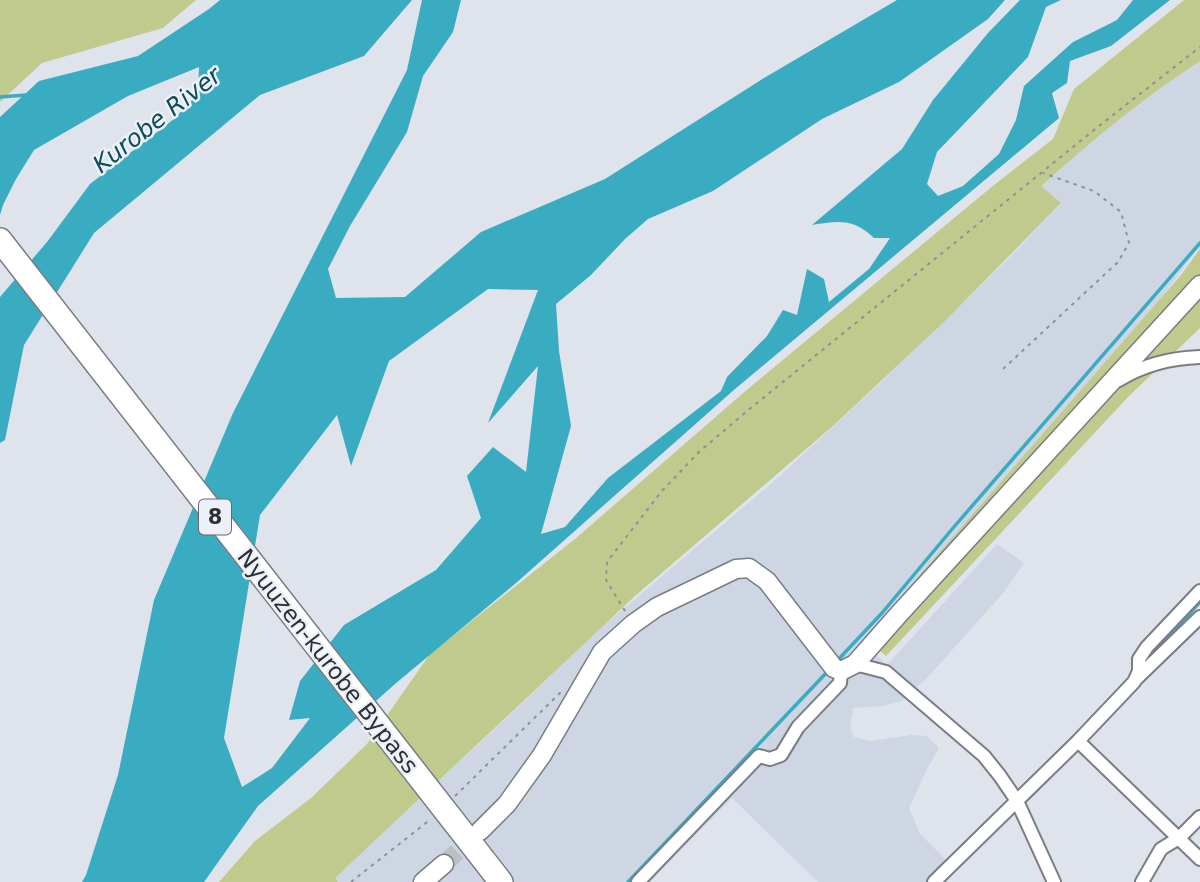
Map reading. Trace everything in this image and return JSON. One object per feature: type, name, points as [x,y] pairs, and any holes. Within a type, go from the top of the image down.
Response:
[{"type":"highway","name":"Nyuuzen-kurobe Bypass","points":[[0,240],[440,802],[478,840],[501,882]]},
{"type":"street","points":[[638,882],[759,755],[770,759],[781,755],[798,727],[840,683],[848,667],[1200,285]]},
{"type":"street","points":[[1107,388],[1130,373],[1154,364],[1176,359],[1200,358]]},
{"type":"street","points":[[478,840],[542,755],[602,652],[657,607],[736,569],[749,568],[767,581],[834,668],[886,672],[984,756],[1017,801],[1054,882]]},
{"type":"street","points":[[1133,682],[1139,671],[1139,659],[1147,647],[1200,591]]},
{"type":"street","points":[[934,882],[1079,741],[1133,682],[1200,617]]},
{"type":"street","points":[[1079,741],[1200,859]]},
{"type":"street","points":[[1142,882],[1161,849],[1179,838],[1200,817]]},
{"type":"street","points":[[423,882],[444,863]]},
{"type":"path","points":[[633,624],[606,580],[607,562],[662,492],[699,452],[1099,125],[1200,47]]},
{"type":"path","points":[[1003,369],[1118,262],[1129,243],[1121,212],[1094,191],[1042,172]]},
{"type":"path","points":[[351,882],[564,689]]},
{"type":"shaded area","points":[[1200,61],[1200,246],[1158,302],[862,642],[887,665],[997,544],[1024,563],[1004,592],[927,678],[902,701],[882,706],[853,708],[850,728],[854,737],[870,741],[912,735],[927,736],[939,748],[909,808],[920,834],[946,860],[926,882],[818,882],[732,798],[650,882],[339,882],[334,878],[595,633],[772,483],[1001,266],[1061,204],[1040,186],[1107,127]]},
{"type":"green space","points":[[0,0],[196,0],[163,28],[42,63],[0,102]]},
{"type":"green space","points":[[1184,0],[1200,0],[1200,61],[1118,120],[1041,186],[1061,203],[946,320],[833,426],[635,596],[335,878],[338,882],[219,882],[255,841],[311,798],[367,744],[430,654],[575,539],[749,388],[1053,139],[1074,89]]},
{"type":"green space","points":[[1200,249],[1200,328],[1129,396],[886,656],[865,638],[1181,275]]},
{"type":"water","points":[[220,0],[412,0],[364,56],[260,95],[94,233],[24,345],[5,440],[0,443],[0,297],[47,242],[90,184],[174,119],[198,94],[199,67],[128,96],[34,150],[16,179],[0,215],[0,117],[39,81],[138,56]]},
{"type":"water","points":[[422,0],[461,0],[453,32],[423,76],[407,132],[350,226],[328,269],[336,298],[405,297],[481,232],[605,179],[764,78],[897,0],[1005,0],[988,19],[899,82],[822,119],[713,191],[648,219],[591,275],[556,304],[559,351],[571,426],[541,534],[565,527],[608,478],[721,391],[727,377],[767,336],[783,310],[797,315],[807,269],[824,279],[829,302],[869,269],[890,238],[874,238],[852,224],[812,225],[902,149],[933,100],[988,33],[1020,0],[1061,0],[1046,7],[1028,57],[937,152],[927,184],[938,196],[963,186],[999,154],[1016,120],[1024,86],[1073,42],[1117,20],[1133,0],[1170,0],[1111,46],[1070,61],[1067,83],[1052,93],[1059,118],[735,389],[258,806],[204,882],[82,882],[118,775],[154,600],[233,413],[407,70]],"holes":[[[488,289],[538,290],[488,423],[538,366],[526,472],[493,447],[467,476],[481,518],[436,570],[344,625],[300,681],[289,720],[310,718],[272,768],[242,787],[224,738],[260,515],[337,415],[351,466],[389,361]]]},
{"type":"waterway","points":[[0,97],[26,95]]},
{"type":"waterway","points":[[836,662],[882,613],[1200,243]]},
{"type":"waterway","points":[[1157,650],[1200,602]]},
{"type":"waterway","points":[[628,882],[829,670]]},
{"type":"tunnel","points":[[444,864],[478,833]]},
{"type":"water label","name":"Kurobe River","points":[[157,120]]}]
